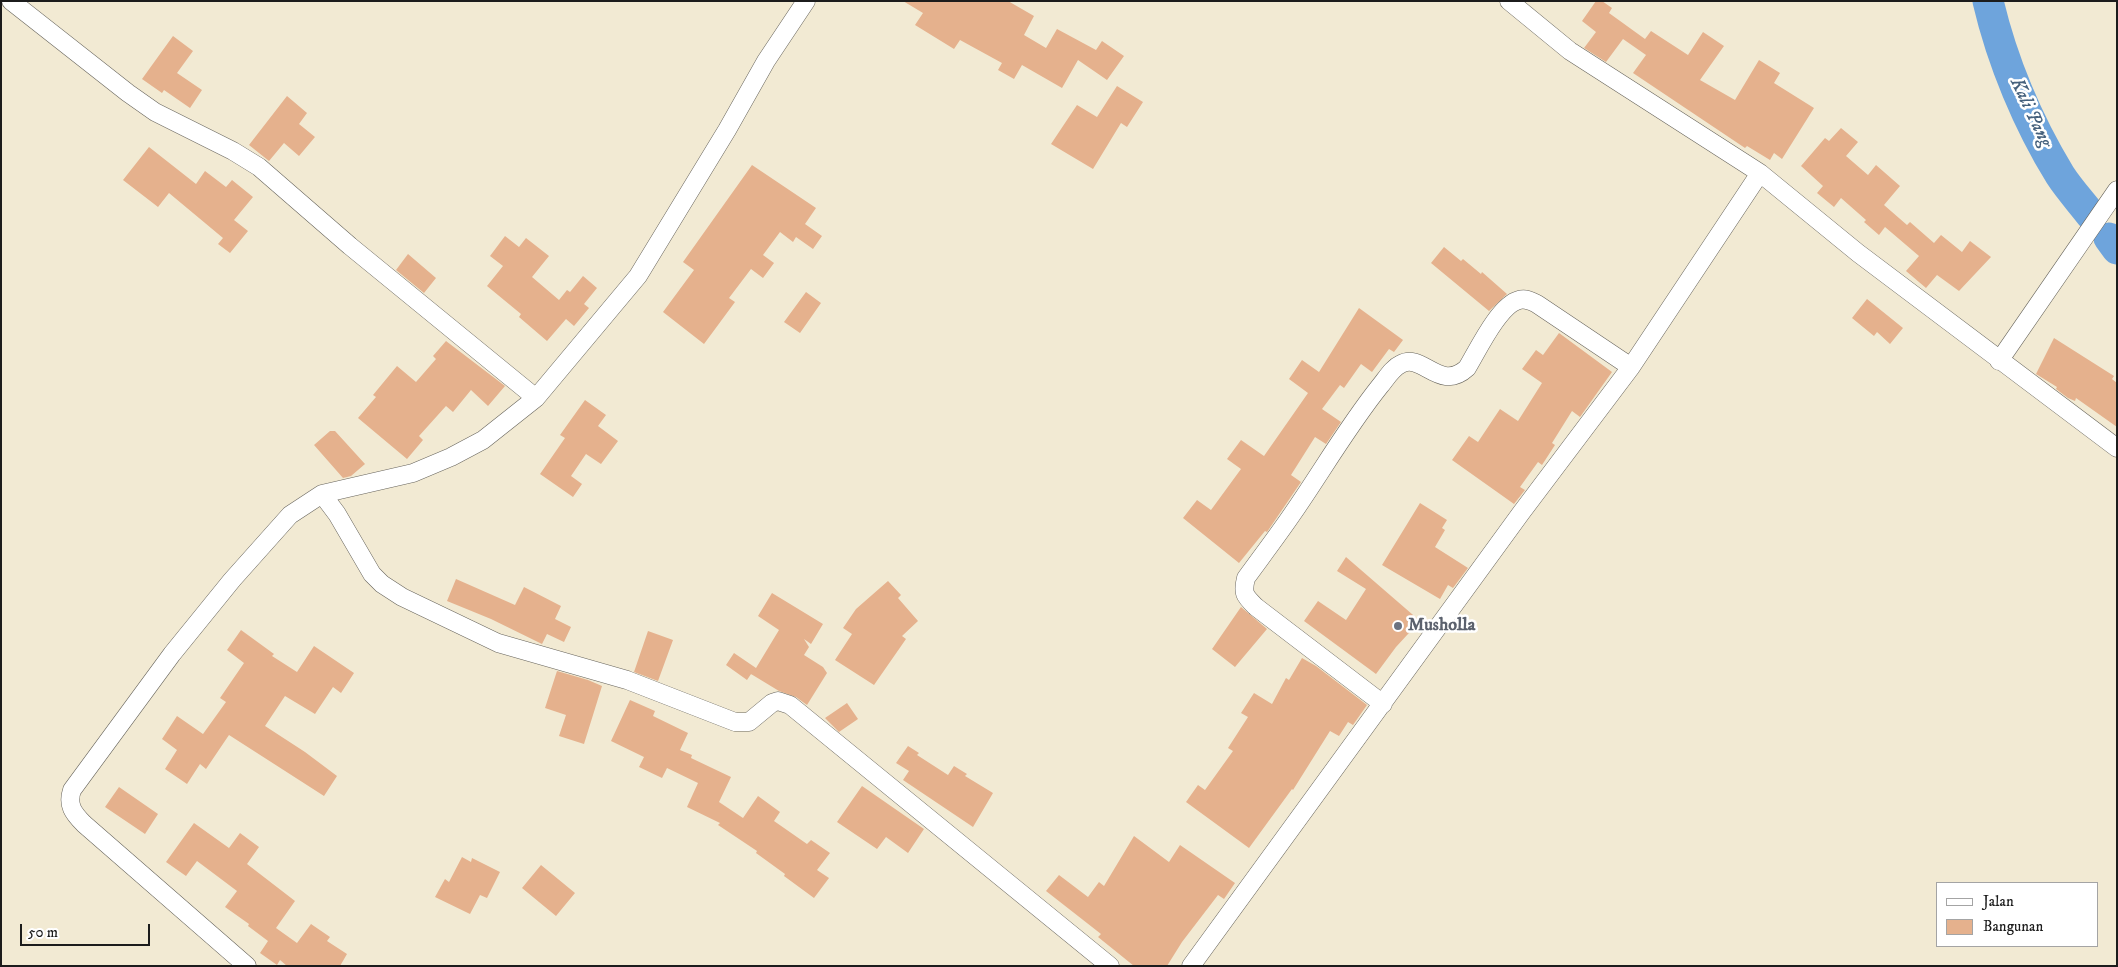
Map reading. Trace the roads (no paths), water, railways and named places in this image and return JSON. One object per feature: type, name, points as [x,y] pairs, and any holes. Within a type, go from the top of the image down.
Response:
[{"type":"street","points":[[11,1],[155,112],[233,151],[260,167],[350,246],[536,398]]},
{"type":"street","points":[[247,966],[84,824],[71,807],[69,797],[78,779],[232,580],[290,515],[306,502],[322,494],[413,473],[451,457],[484,440],[536,398],[638,276],[722,139],[766,61],[806,1]]},
{"type":"street","points":[[1509,1],[1570,52],[1760,173],[1858,253],[2117,448]]},
{"type":"street","points":[[1191,966],[1521,513],[1631,367],[1760,173]]},
{"type":"street","points":[[1999,361],[2117,190]]},
{"type":"street","points":[[1383,704],[1256,607],[1245,595],[1244,588],[1246,578],[1293,513],[1368,402],[1401,363],[1414,362],[1443,376],[1461,373],[1467,368],[1505,308],[1519,300],[1531,300],[1631,367]]},
{"type":"street","points":[[322,494],[347,530],[372,574],[382,584],[436,615],[498,643],[627,680],[735,722],[749,722],[772,703],[778,701],[790,705],[1110,966]]},
{"type":"waterway","name":"Kali Pang","points":[[1988,1],[2008,69],[2037,134],[2060,175],[2091,215]]},
{"type":"waterway","name":"Kali Pang","points":[[2109,238],[2117,249]]},
{"type":"place","name":"Musholla","points":[[1398,626]]}]
